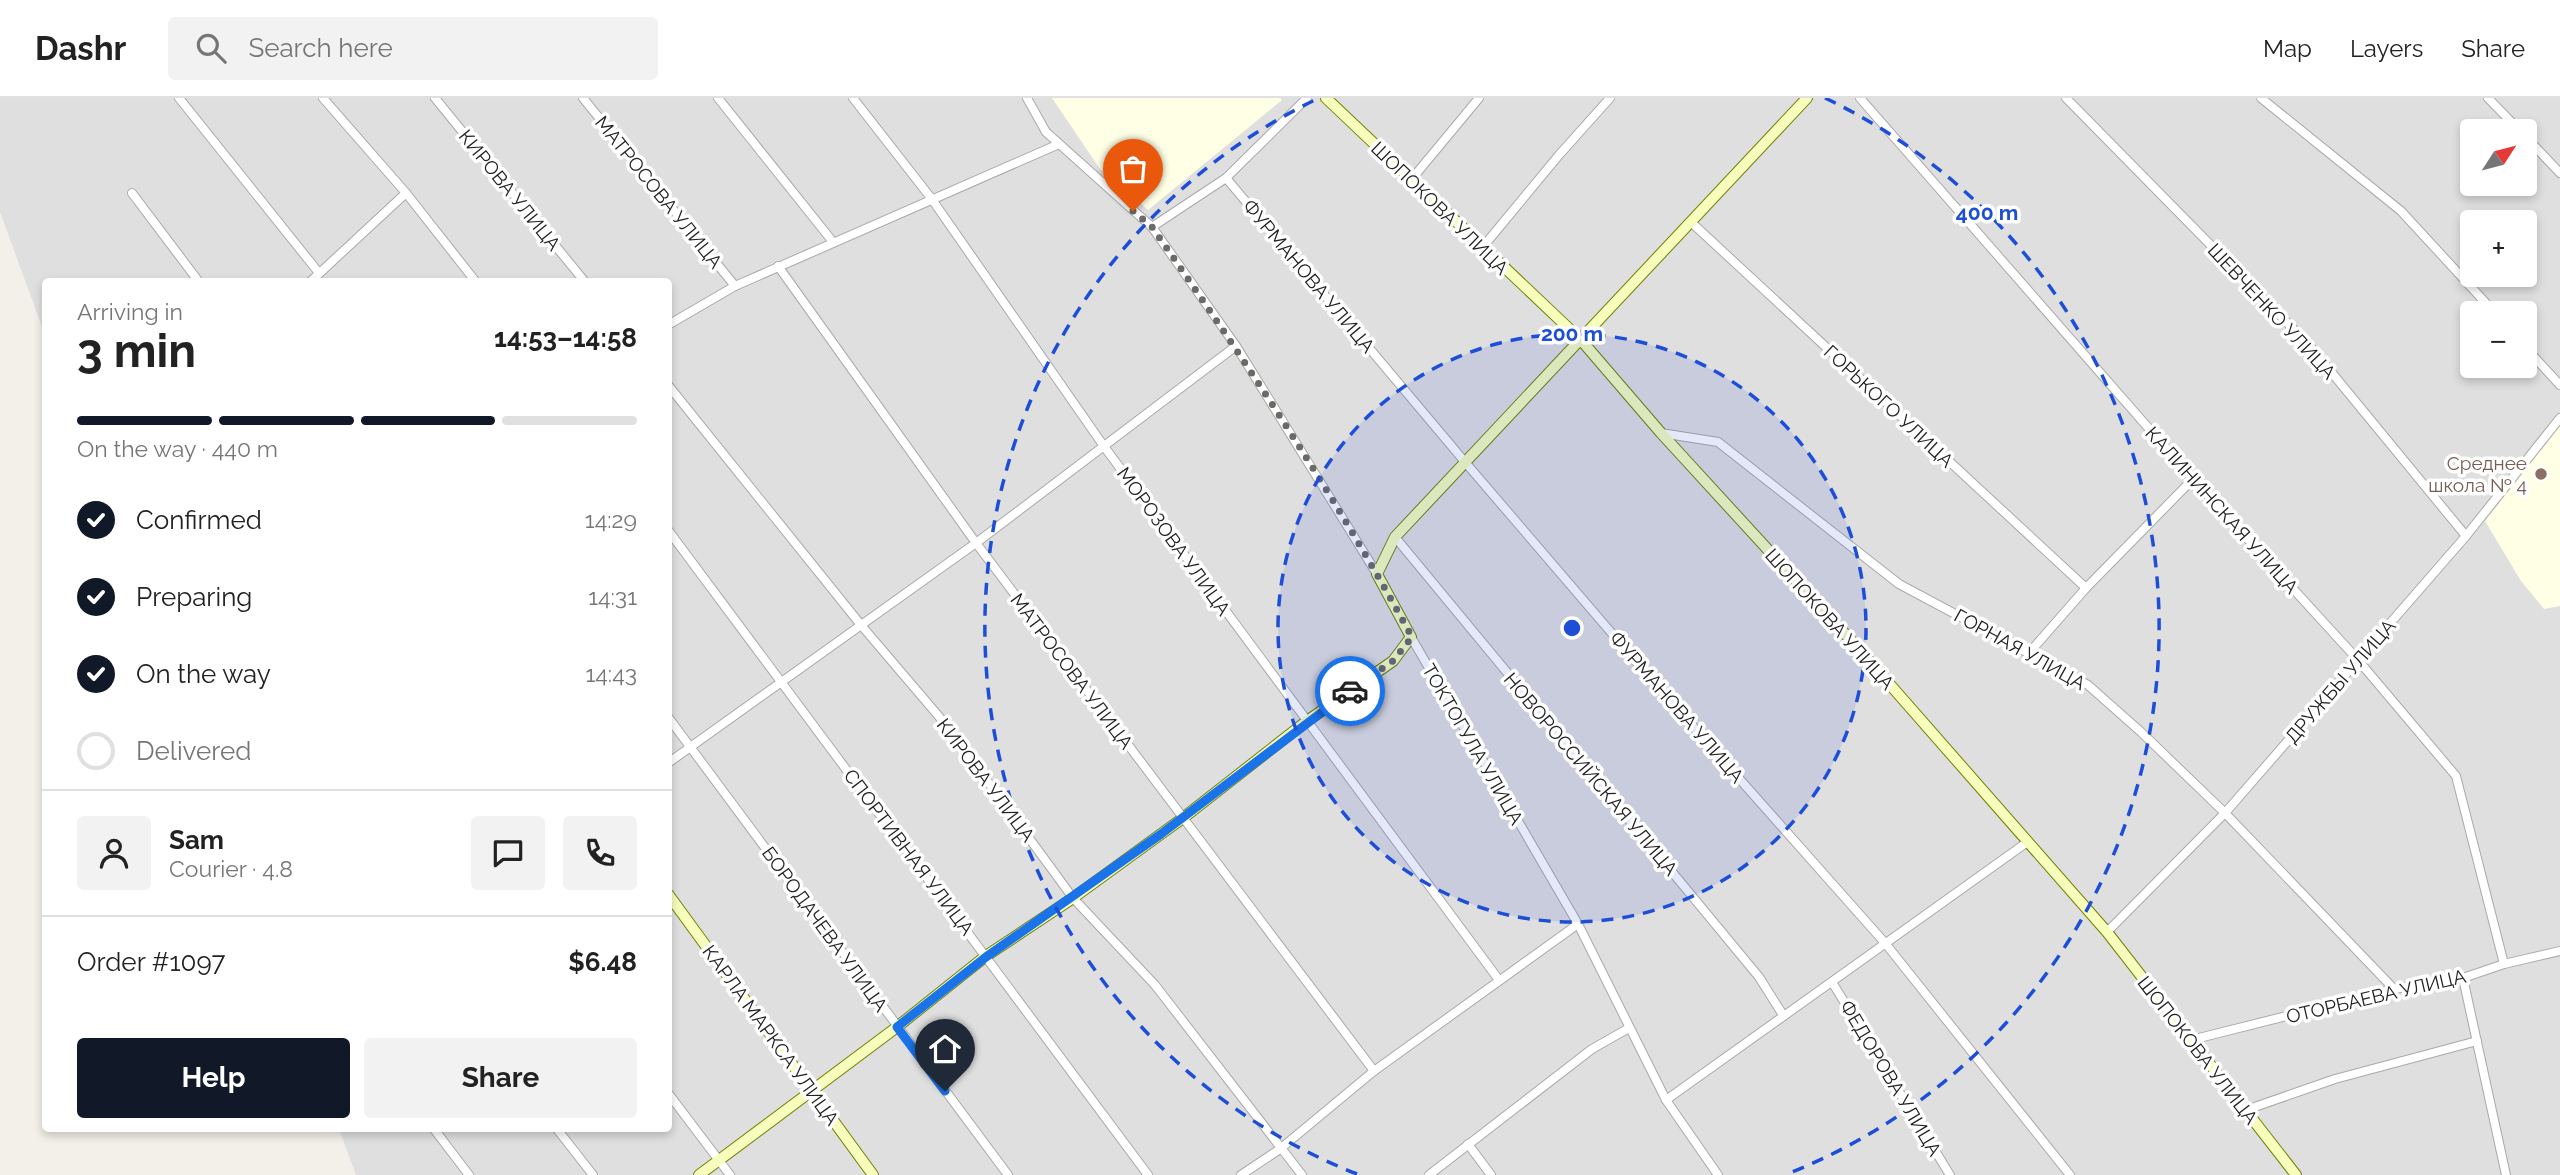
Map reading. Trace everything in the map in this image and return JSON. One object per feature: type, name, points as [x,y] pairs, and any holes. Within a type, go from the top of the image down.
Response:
[{"type":"street","points":[[179,98],[319,273]]},
{"type":"street","points":[[323,98],[406,193],[473,278]]},
{"type":"street","name":"КИРОВА УЛИЦА","points":[[435,98],[582,278]]},
{"type":"street","name":"МАТРОСОВА УЛИЦА","points":[[583,98],[735,286]]},
{"type":"street","points":[[718,98],[832,242]]},
{"type":"street","name":"МОРОЗОВА УЛИЦА","points":[[853,98],[931,198],[1103,445],[1499,980]]},
{"type":"street","name":"ТОКТОГУЛА УЛИЦА","points":[[1027,98],[1045,131],[1152,227],[1236,346],[1377,574],[1578,925],[1666,1100],[1718,1175]]},
{"type":"street","points":[[1152,227],[1226,178],[1307,98]]},
{"type":"street","name":"ШОПОКОВА УЛИЦА","points":[[1326,98],[1580,340],[1661,433],[1857,647],[2107,932],[2246,1110],[2292,1174]]},
{"type":"street","points":[[1411,180],[1479,98]]},
{"type":"street","points":[[1482,248],[1610,98]]},
{"type":"street","points":[[1377,574],[1395,537],[1807,98]]},
{"type":"street","name":"КАЛИНИНСКАЯ УЛИЦА","points":[[1860,98],[2193,479],[2357,660],[2456,776],[2504,964]]},
{"type":"street","name":"ШЕВЧЕНКО УЛИЦА","points":[[2066,98],[2309,345],[2466,536]]},
{"type":"street","points":[[2261,98],[2401,211],[2484,301]]},
{"type":"street","points":[[2488,98],[2509,119]]},
{"type":"street","points":[[672,323],[735,286],[778,266],[1059,144]]},
{"type":"street","points":[[2538,150],[2560,173]]},
{"type":"street","name":"ФУРМАНОВА УЛИЦА","points":[[1226,178],[1657,686],[1885,943],[2070,1175]]},
{"type":"street","points":[[132,193],[196,278]]},
{"type":"street","points":[[314,278],[406,193]]},
{"type":"street","name":"ГОРЬКОГО УЛИЦА","points":[[1692,223],[2086,589]]},
{"type":"street","name":"МАТРОСОВА УЛИЦА","points":[[778,266],[976,543],[1374,1071]]},
{"type":"street","points":[[672,760],[976,543],[1236,346]]},
{"type":"street","points":[[2537,360],[2560,385]]},
{"type":"street","name":"КИРОВА УЛИЦА","points":[[672,390],[861,625],[947,726],[1073,898],[1155,985],[1302,1175]]},
{"type":"street","name":"ДРУЖБЫ УЛИЦА","points":[[2107,932],[2225,813],[2466,536],[2560,418]]},
{"type":"street","name":"ГОРНАЯ УЛИЦА","points":[[1661,433],[1718,442],[1899,584],[2088,685],[2225,813],[2394,989]]},
{"type":"street","points":[[2029,653],[2086,589],[2193,479]]},
{"type":"street","name":"СПОРТИВНАЯ УЛИЦА","points":[[672,535],[1148,1175]]},
{"type":"street","name":"НОВОРОССИЙСКАЯ УЛИЦА","points":[[1395,537],[1750,966],[1783,1015]]},
{"type":"street","points":[[699,1175],[986,957],[1183,818],[1307,721],[1393,661],[1412,637]]},
{"type":"street","name":"БОРОДАЧЕВА УЛИЦА","points":[[672,721],[1008,1175]]},
{"type":"street","points":[[1666,1100],[2026,842]]},
{"type":"street","name":"КАРЛА МАРКСА УЛИЦА","points":[[672,900],[873,1175]]},
{"type":"street","points":[[1241,1175],[1280,1149],[1374,1071],[1578,925]]},
{"type":"street","name":"ОТОРБАЕВА УЛИЦА","points":[[2191,1040],[2394,989],[2463,978],[2504,964],[2560,951]]},
{"type":"street","points":[[2463,978],[2506,1175]]},
{"type":"street","name":"ФЕДОРОВА УЛИЦА","points":[[1832,982],[1950,1175]]},
{"type":"street","points":[[1429,1175],[1592,1049],[1629,1028]]},
{"type":"street","points":[[2246,1110],[2335,1079],[2477,1041]]},
{"type":"street","points":[[672,1098],[730,1175]]},
{"type":"street","points":[[436,1132],[469,1175]]},
{"type":"street","points":[[559,1132],[593,1175]]},
{"type":"street","points":[[1468,1144],[1491,1175]]},
{"type":"shaded area","points":[[0,98],[2560,98],[2560,1175],[356,1175],[340,1132],[672,1132],[672,278],[42,278],[42,327],[0,212]]},
{"type":"shaded area","points":[[1052,98],[1282,100],[1148,210],[1100,169]]},
{"type":"shaded area","name":"Среднее школа № 4","points":[[2560,426],[2560,606],[2544,609],[2521,581],[2485,521]]},
{"type":"way so far","points":[[1133,211],[1152,227],[1236,346],[1377,574],[1412,637],[1393,661],[1350,691]]},
{"type":"place","name":"Среднее школа № 4","points":[[2541,474]]},
{"type":"route","points":[[945,1091],[897,1027],[986,957],[1183,818],[1307,721],[1350,691]]}]
